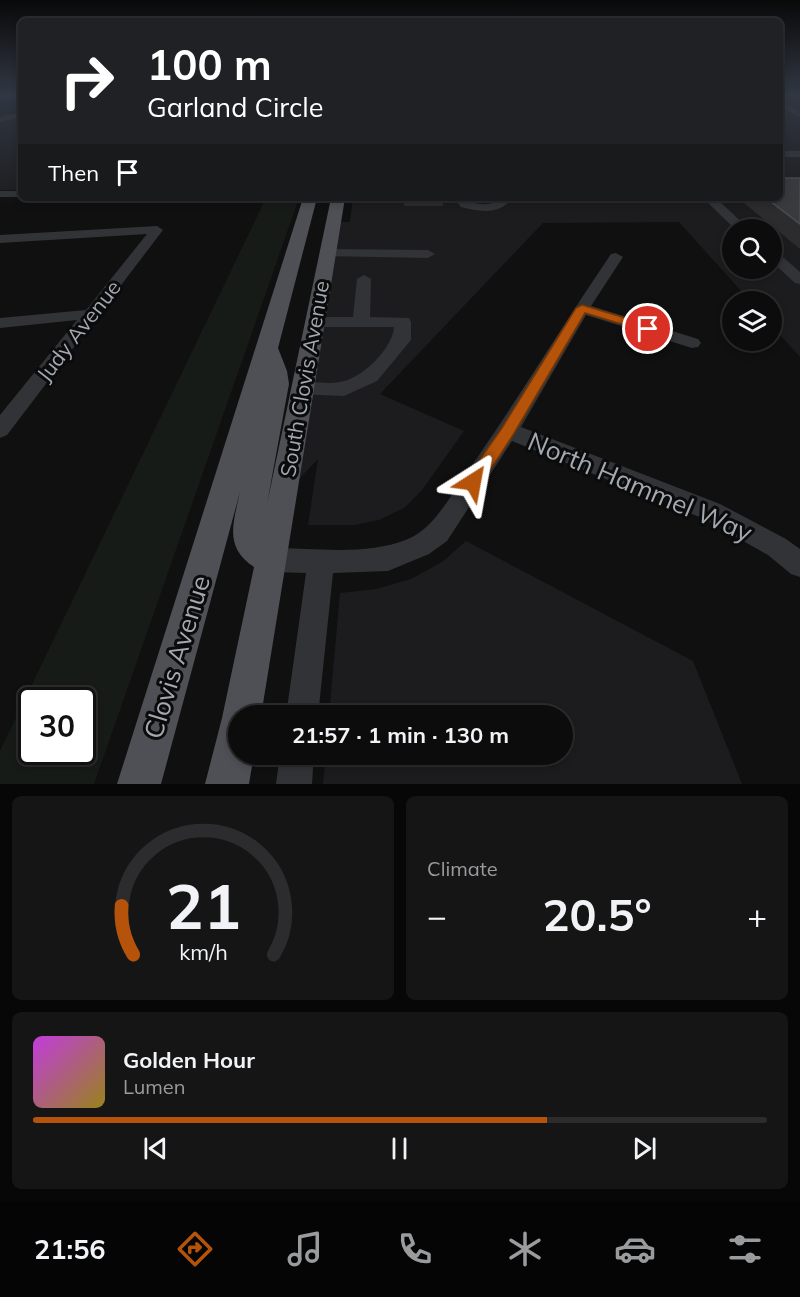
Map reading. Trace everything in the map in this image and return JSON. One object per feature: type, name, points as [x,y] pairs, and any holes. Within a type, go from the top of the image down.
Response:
[{"type":"main road","name":"South Clovis Avenue","points":[[215,530],[309,201]]},
{"type":"main road","points":[[323,201],[314,248],[321,253],[328,253]]},
{"type":"main road","name":"South Clovis Avenue","points":[[272,560],[337,201]]},
{"type":"main road","points":[[294,252],[312,259],[302,315],[316,322]]},
{"type":"main road","points":[[243,705],[272,560],[259,554],[250,544],[248,531],[278,384],[276,370],[267,348]]},
{"type":"main road","name":"Clovis Avenue","points":[[139,784],[215,530]]},
{"type":"main road","points":[[227,784],[231,765]]},
{"type":"street","points":[[783,154],[800,154]]},
{"type":"street","points":[[0,194],[18,194]]},
{"type":"street","points":[[462,201],[465,205],[489,208],[501,205],[502,201]]},
{"type":"street","points":[[712,201],[732,219]]},
{"type":"street","name":"Judy Avenue","points":[[0,239],[157,230],[0,430]]},
{"type":"street","points":[[328,253],[428,254]]},
{"type":"street","points":[[272,560],[388,559],[430,540],[438,533],[508,431],[582,308],[616,257]]},
{"type":"street","points":[[782,264],[800,280]]},
{"type":"street","points":[[361,322],[364,279]]},
{"type":"street","points":[[582,308],[692,343]]},
{"type":"street","points":[[0,323],[93,314]]},
{"type":"street","points":[[304,389],[344,389],[370,377],[402,340],[403,322],[316,322]]},
{"type":"street","name":"North Hammel Way","points":[[508,431],[711,511],[768,542],[800,565]]},
{"type":"street","points":[[303,705],[321,561]]},
{"type":"street","points":[[294,784],[296,765]]},
{"type":"shaded area","points":[[0,132],[18,132],[18,190],[0,190]]},
{"type":"shaded area","points":[[783,132],[800,132],[800,357],[782,337],[782,291],[741,291],[730,279],[782,279],[782,219],[722,219],[722,270],[679,222],[543,223],[380,394],[464,431],[422,490],[404,508],[379,520],[354,525],[308,525],[318,459],[284,495],[339,222],[350,222],[353,201],[783,201]]},
{"type":"shaded area","points":[[265,201],[298,201],[94,784],[0,784],[0,751],[18,714],[18,765],[96,765],[96,687],[31,687]]},
{"type":"shaded area","points":[[466,541],[693,661],[742,784],[323,784],[325,765],[573,765],[573,705],[330,705],[340,593],[376,589],[411,579],[442,562]]},
{"type":"building","points":[[783,178],[800,178],[800,224],[770,201],[783,201]]},
{"type":"route","points":[[473,482],[508,431],[582,308],[648,329]]}]
